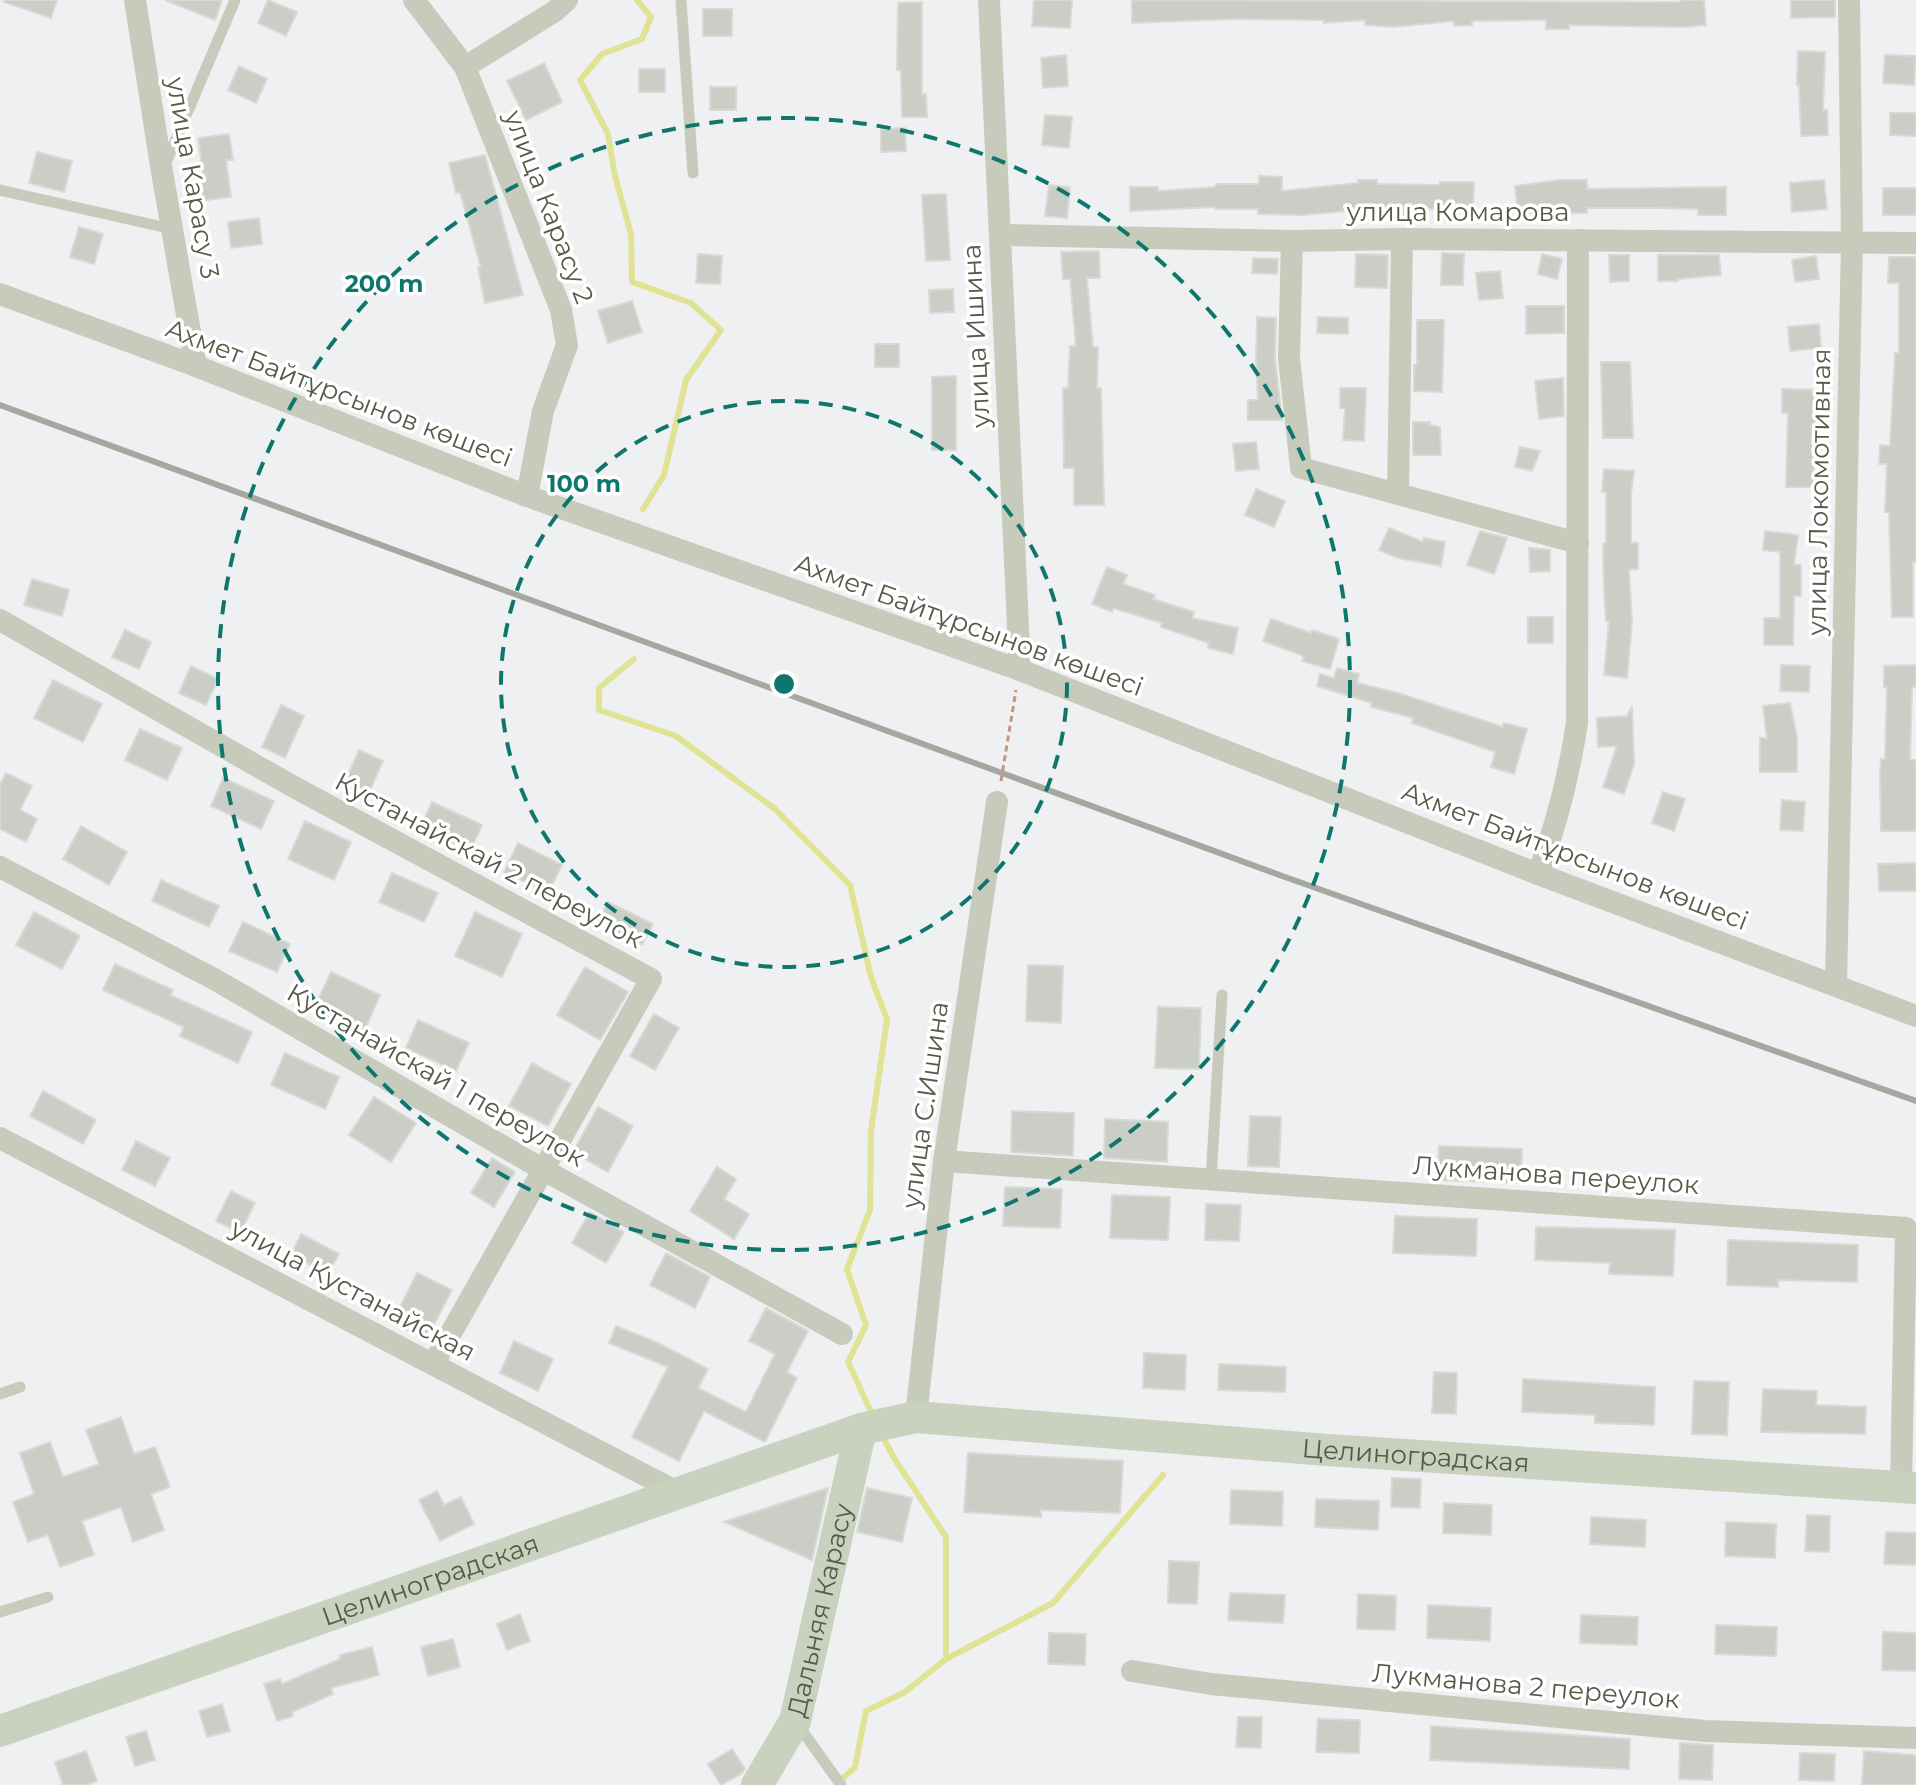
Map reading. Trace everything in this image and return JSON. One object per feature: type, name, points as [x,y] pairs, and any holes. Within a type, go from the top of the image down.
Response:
[{"type":"street","name":"улица Карасу 3","points":[[135,0],[196,366]]},
{"type":"street","name":"улица Карасу 2","points":[[414,0],[465,67],[561,310],[567,345],[543,411],[527,496]]},
{"type":"street","points":[[465,67],[555,11],[567,0]]},
{"type":"street","name":"улица Ишина","points":[[989,0],[1020,670]]},
{"type":"street","name":"улица Локомотивная","points":[[1836,985],[1852,242],[1849,0]]},
{"type":"street","name":"улица Комарова","points":[[1000,235],[1292,241],[1916,243]]},
{"type":"street","points":[[1398,494],[1402,239]]},
{"type":"street","points":[[1538,874],[1556,825],[1577,723],[1578,240]]},
{"type":"street","points":[[1292,241],[1289,358],[1301,468],[1578,543]]},
{"type":"street","name":"Ахмет Байтұрсынов көшесі","points":[[0,294],[196,366],[527,496],[1020,670],[1538,874],[1916,1016]]},
{"type":"street","name":"Кустанайскай 2 переулок","points":[[0,620],[294,787],[651,979],[434,1363]]},
{"type":"street","name":"улица С.Ишина","points":[[916,1417],[944,1161],[997,802]]},
{"type":"street","name":"Кустанайскай 1 переулок","points":[[0,867],[214,979],[542,1169],[842,1334]]},
{"type":"street","name":"улица Кустанайская","points":[[0,1138],[679,1493]]},
{"type":"street","name":"Лукманова переулок","points":[[944,1161],[1906,1228],[1908,1487]]},
{"type":"street","name":"Целиноградская","points":[[0,1731],[861,1429],[916,1417],[1327,1450],[1908,1487]]},
{"type":"street","name":"Дальняя Карасу","points":[[757,1785],[795,1721],[861,1429]]},
{"type":"street","name":"Лукманова 2 переулок","points":[[1132,1671],[1211,1684],[1705,1731],[1916,1738]]},
{"type":"lane","points":[[162,172],[235,0]]},
{"type":"lane","points":[[681,0],[693,173]]},
{"type":"lane","points":[[0,190],[172,229]]},
{"type":"lane","points":[[1211,1179],[1222,995]]},
{"type":"lane","points":[[0,1394],[20,1387]]},
{"type":"lane","points":[[0,1612],[48,1597]]},
{"type":"lane","points":[[795,1721],[841,1785]]},
{"type":"path","points":[[997,802],[1020,670]]},
{"type":"building","points":[[5,0],[57,0],[51,18]]},
{"type":"building","points":[[165,0],[222,0],[215,20]]},
{"type":"building","points":[[268,0],[297,12],[286,36],[258,23]]},
{"type":"building","points":[[1034,0],[1072,0],[1070,28],[1032,26]]},
{"type":"building","points":[[1132,0],[1704,0],[1706,25],[1569,25],[1569,29],[1546,29],[1546,20],[1472,21],[1472,25],[1454,26],[1454,21],[1393,27],[1365,25],[1365,20],[1324,23],[1324,20],[1235,19],[1132,23]]},
{"type":"building","points":[[1791,0],[1835,0],[1835,17],[1791,18]]},
{"type":"building","points":[[922,2],[922,94],[926,94],[927,117],[902,117],[901,70],[897,70],[898,3]]},
{"type":"building","points":[[703,9],[732,9],[732,36],[703,36]]},
{"type":"building","points":[[1798,51],[1825,52],[1823,110],[1827,110],[1828,135],[1801,136]]},
{"type":"building","points":[[1066,55],[1068,86],[1043,88],[1041,58]]},
{"type":"building","points":[[1885,55],[1916,56],[1914,85],[1883,83]]},
{"type":"building","points":[[544,63],[562,102],[526,120],[507,81]]},
{"type":"building","points":[[239,66],[267,79],[256,103],[228,90]]},
{"type":"building","points":[[639,69],[665,69],[665,92],[639,92]]},
{"type":"building","points":[[710,87],[736,87],[736,110],[710,110]]},
{"type":"building","points":[[1890,113],[1916,113],[1916,136],[1890,135]]},
{"type":"building","points":[[1045,115],[1072,117],[1069,148],[1042,145]]},
{"type":"building","points":[[905,128],[906,151],[881,152],[881,129]]},
{"type":"building","points":[[229,134],[233,160],[226,160],[231,197],[200,201],[197,175],[203,174],[198,138]]},
{"type":"building","points":[[37,152],[72,161],[64,192],[29,183]]},
{"type":"building","points":[[485,155],[523,295],[485,303],[478,268],[481,268],[449,163]]},
{"type":"building","points":[[1259,176],[1282,177],[1282,191],[1358,183],[1358,180],[1377,180],[1377,184],[1474,182],[1473,210],[1419,209],[1419,216],[1358,214],[1358,210],[1302,215],[1258,214],[1258,209],[1216,207],[1130,211],[1130,187],[1158,187],[1158,191],[1216,187],[1216,184],[1259,184]]},
{"type":"building","points":[[1587,180],[1587,189],[1726,187],[1726,215],[1698,215],[1698,209],[1655,208],[1587,208],[1587,213],[1561,213],[1561,210],[1518,214],[1515,186]]},
{"type":"building","points":[[1824,180],[1827,209],[1792,212],[1790,183]]},
{"type":"building","points":[[1049,185],[1070,187],[1067,218],[1045,216]]},
{"type":"building","points":[[1883,188],[1916,188],[1916,215],[1883,215]]},
{"type":"building","points":[[946,194],[950,260],[926,261],[922,195]]},
{"type":"building","points":[[259,218],[262,244],[231,248],[228,222]]},
{"type":"building","points":[[79,227],[103,234],[94,264],[70,257]]},
{"type":"building","points":[[1099,251],[1100,278],[1087,278],[1093,347],[1098,347],[1097,388],[1101,388],[1104,505],[1074,505],[1074,468],[1064,468],[1063,388],[1068,388],[1070,346],[1076,346],[1070,279],[1063,279],[1061,252]]},
{"type":"building","points":[[1442,253],[1464,254],[1463,285],[1441,285]]},
{"type":"building","points":[[698,254],[722,256],[720,284],[696,283]]},
{"type":"building","points":[[1356,254],[1388,255],[1387,288],[1355,287]]},
{"type":"building","points":[[1542,254],[1562,259],[1557,279],[1538,274]]},
{"type":"building","points":[[1609,255],[1629,255],[1629,281],[1610,282]]},
{"type":"building","points":[[1658,255],[1719,255],[1721,275],[1658,281]]},
{"type":"building","points":[[1816,256],[1819,279],[1795,282],[1792,260]]},
{"type":"building","points":[[1889,257],[1916,257],[1916,562],[1913,562],[1913,617],[1892,617],[1889,512],[1885,512],[1887,464],[1879,464],[1880,445],[1890,446],[1895,353],[1899,353],[1899,283],[1888,283]]},
{"type":"building","points":[[1253,258],[1278,259],[1277,274],[1252,273]]},
{"type":"building","points":[[1500,271],[1503,298],[1479,300],[1476,273]]},
{"type":"building","points":[[953,289],[954,312],[930,313],[929,290]]},
{"type":"building","points":[[632,301],[642,332],[608,343],[598,311]]},
{"type":"building","points":[[1526,306],[1564,306],[1564,333],[1526,334]]},
{"type":"building","points":[[1257,317],[1276,318],[1275,359],[1282,420],[1248,420],[1248,400],[1258,400]]},
{"type":"building","points":[[1318,317],[1348,318],[1348,334],[1317,333]]},
{"type":"building","points":[[1417,320],[1444,320],[1442,392],[1414,391]]},
{"type":"building","points":[[1819,324],[1821,348],[1790,351],[1788,327]]},
{"type":"building","points":[[875,344],[899,344],[899,367],[875,367]]},
{"type":"building","points":[[1601,362],[1630,362],[1633,438],[1603,438]]},
{"type":"building","points":[[956,376],[956,450],[932,450],[932,377]]},
{"type":"building","points":[[1563,378],[1564,416],[1539,419],[1535,381]]},
{"type":"building","points":[[1340,388],[1366,388],[1364,441],[1343,440],[1345,408],[1340,408]]},
{"type":"building","points":[[1782,389],[1826,390],[1826,413],[1818,413],[1818,451],[1813,451],[1814,487],[1786,487],[1788,413],[1782,413]]},
{"type":"building","points":[[1413,422],[1430,422],[1430,425],[1440,427],[1441,455],[1413,455]]},
{"type":"building","points":[[1256,442],[1259,469],[1236,471],[1233,444]]},
{"type":"building","points":[[1520,447],[1540,451],[1532,471],[1515,467]]},
{"type":"building","points":[[1604,469],[1634,471],[1631,543],[1638,543],[1638,569],[1629,570],[1632,622],[1627,678],[1604,675],[1609,621],[1606,621],[1604,591]]},
{"type":"building","points":[[1256,489],[1285,501],[1274,527],[1245,515]]},
{"type":"building","points":[[1389,528],[1423,542],[1424,538],[1445,542],[1441,566],[1398,558],[1379,550]]},
{"type":"building","points":[[1480,531],[1507,538],[1494,574],[1467,565]]},
{"type":"building","points":[[1765,531],[1798,535],[1794,565],[1801,565],[1801,596],[1794,596],[1793,645],[1764,645],[1764,618],[1780,618],[1780,552],[1763,550]]},
{"type":"building","points":[[1529,548],[1550,550],[1550,571],[1530,572]]},
{"type":"building","points":[[1107,567],[1127,575],[1123,584],[1155,595],[1153,599],[1194,612],[1192,618],[1238,628],[1233,654],[1208,648],[1209,643],[1161,627],[1162,623],[1113,608],[1112,612],[1092,604]]},
{"type":"building","points":[[32,579],[69,590],[62,616],[24,605]]},
{"type":"building","points":[[1528,617],[1553,617],[1553,643],[1528,643]]},
{"type":"building","points":[[1271,619],[1339,639],[1330,669],[1302,661],[1304,656],[1263,641]]},
{"type":"building","points":[[125,630],[151,642],[139,669],[112,657]]},
{"type":"building","points":[[1781,665],[1810,666],[1809,692],[1780,691]]},
{"type":"building","points":[[1916,665],[1916,687],[1912,687],[1910,760],[1916,760],[1916,831],[1881,831],[1880,775],[1881,759],[1885,759],[1887,687],[1884,687],[1884,666]]},
{"type":"building","points":[[191,666],[218,679],[206,705],[179,693]]},
{"type":"building","points":[[1337,668],[1359,674],[1357,683],[1503,727],[1504,723],[1527,729],[1514,774],[1491,767],[1495,752],[1412,723],[1414,718],[1371,707],[1372,703],[1317,686],[1320,674],[1334,678]]},
{"type":"building","points":[[53,680],[102,704],[83,742],[34,718]]},
{"type":"building","points":[[1790,703],[1797,738],[1797,772],[1760,772],[1760,738],[1767,738],[1763,706]]},
{"type":"building","points":[[281,705],[304,716],[285,758],[262,747]]},
{"type":"building","points":[[1632,706],[1634,764],[1624,794],[1603,787],[1617,746],[1598,747],[1597,718],[1627,716]]},
{"type":"building","points":[[140,729],[182,748],[167,780],[125,760]]},
{"type":"building","points":[[359,750],[383,761],[366,799],[342,788]]},
{"type":"building","points":[[6,773],[32,786],[20,810],[37,819],[26,842],[0,829],[0,784]]},
{"type":"building","points":[[223,778],[274,801],[261,829],[211,806]]},
{"type":"building","points":[[1663,792],[1685,799],[1674,831],[1652,823]]},
{"type":"building","points":[[1782,800],[1805,802],[1803,831],[1780,830]]},
{"type":"building","points":[[432,802],[482,825],[470,851],[420,828]]},
{"type":"building","points":[[305,821],[351,842],[334,880],[288,859]]},
{"type":"building","points":[[81,826],[127,852],[109,885],[63,859]]},
{"type":"building","points":[[518,843],[562,865],[548,893],[504,872]]},
{"type":"building","points":[[1916,863],[1916,891],[1879,891],[1878,864]]},
{"type":"building","points":[[392,873],[438,893],[424,922],[379,902]]},
{"type":"building","points":[[161,880],[219,906],[209,927],[152,901]]},
{"type":"building","points":[[608,902],[653,924],[642,945],[598,923]]},
{"type":"building","points":[[34,912],[80,936],[62,969],[16,945]]},
{"type":"building","points":[[475,912],[522,934],[502,977],[455,956]]},
{"type":"building","points":[[243,922],[290,944],[277,972],[229,951]]},
{"type":"building","points":[[115,964],[173,990],[170,995],[252,1032],[238,1063],[180,1036],[184,1027],[103,990]]},
{"type":"building","points":[[1028,965],[1063,966],[1061,1023],[1026,1021]]},
{"type":"building","points":[[585,967],[628,992],[600,1040],[557,1015]]},
{"type":"building","points":[[331,972],[380,995],[365,1029],[315,1006]]},
{"type":"building","points":[[1158,1007],[1201,1008],[1199,1069],[1155,1068]]},
{"type":"building","points":[[654,1014],[679,1028],[655,1070],[630,1056]]},
{"type":"building","points":[[418,1020],[469,1043],[456,1071],[406,1048]]},
{"type":"building","points":[[285,1053],[339,1077],[325,1109],[271,1085]]},
{"type":"building","points":[[532,1063],[571,1084],[548,1126],[509,1106]]},
{"type":"building","points":[[43,1091],[96,1120],[83,1144],[30,1116]]},
{"type":"building","points":[[374,1097],[416,1123],[391,1162],[349,1135]]},
{"type":"building","points":[[598,1107],[633,1126],[608,1172],[573,1152]]},
{"type":"building","points":[[1012,1111],[1074,1113],[1073,1156],[1011,1152]]},
{"type":"building","points":[[1250,1116],[1281,1117],[1279,1167],[1248,1166]]},
{"type":"building","points":[[1105,1119],[1168,1122],[1167,1162],[1104,1158]]},
{"type":"building","points":[[136,1141],[170,1158],[155,1186],[122,1170]]},
{"type":"building","points":[[1439,1146],[1522,1149],[1521,1183],[1437,1180]]},
{"type":"building","points":[[492,1158],[515,1172],[494,1207],[471,1193]]},
{"type":"building","points":[[717,1167],[736,1179],[724,1199],[749,1214],[734,1239],[690,1211]]},
{"type":"building","points":[[1005,1187],[1062,1189],[1060,1228],[1003,1226]]},
{"type":"building","points":[[231,1191],[255,1203],[240,1233],[216,1221]]},
{"type":"building","points":[[1112,1195],[1170,1197],[1168,1240],[1110,1238]]},
{"type":"building","points":[[1206,1204],[1241,1205],[1239,1241],[1205,1240]]},
{"type":"building","points":[[590,1212],[624,1232],[606,1263],[572,1243]]},
{"type":"building","points":[[1395,1216],[1477,1219],[1476,1256],[1393,1253]]},
{"type":"building","points":[[1536,1227],[1675,1230],[1673,1276],[1609,1274],[1610,1263],[1535,1260]]},
{"type":"building","points":[[301,1234],[339,1254],[328,1274],[291,1255]]},
{"type":"building","points":[[1728,1240],[1858,1245],[1857,1282],[1778,1280],[1778,1287],[1727,1285]]},
{"type":"building","points":[[666,1253],[710,1277],[695,1308],[650,1285]]},
{"type":"building","points":[[417,1273],[452,1290],[426,1340],[392,1323]]},
{"type":"building","points":[[766,1308],[808,1331],[787,1372],[797,1378],[765,1442],[704,1411],[679,1461],[632,1437],[668,1367],[609,1343],[616,1326],[708,1369],[698,1388],[746,1412],[775,1354],[749,1341]]},
{"type":"building","points":[[514,1341],[553,1359],[538,1391],[500,1373]]},
{"type":"building","points":[[1144,1353],[1186,1355],[1185,1390],[1143,1388]]},
{"type":"building","points":[[1219,1364],[1286,1367],[1285,1392],[1218,1390]]},
{"type":"building","points":[[1434,1372],[1457,1373],[1456,1414],[1432,1413]]},
{"type":"building","points":[[1523,1379],[1655,1387],[1654,1425],[1595,1423],[1595,1415],[1522,1412]]},
{"type":"building","points":[[1694,1381],[1729,1382],[1727,1435],[1692,1434]]},
{"type":"building","points":[[1763,1389],[1817,1391],[1816,1405],[1866,1407],[1865,1434],[1761,1432]]},
{"type":"building","points":[[121,1417],[134,1454],[155,1447],[170,1487],[151,1494],[164,1530],[133,1542],[121,1507],[82,1521],[94,1555],[60,1567],[48,1535],[28,1542],[13,1502],[34,1494],[20,1453],[50,1442],[63,1477],[99,1464],[86,1430]]},
{"type":"building","points":[[968,1453],[1123,1461],[1120,1513],[1041,1510],[1041,1517],[964,1512]]},
{"type":"building","points":[[1392,1478],[1421,1479],[1420,1508],[1391,1507]]},
{"type":"building","points":[[828,1488],[812,1560],[724,1522]]},
{"type":"building","points":[[867,1488],[912,1498],[902,1542],[857,1532]]},
{"type":"building","points":[[1231,1490],[1283,1492],[1282,1526],[1230,1524]]},
{"type":"building","points":[[437,1491],[444,1505],[461,1497],[474,1524],[440,1541],[419,1500]]},
{"type":"building","points":[[1316,1499],[1379,1501],[1378,1530],[1315,1527]]},
{"type":"building","points":[[1444,1503],[1492,1505],[1491,1535],[1443,1533]]},
{"type":"building","points":[[1807,1515],[1830,1516],[1829,1552],[1805,1551]]},
{"type":"building","points":[[1591,1517],[1646,1520],[1645,1547],[1590,1544]]},
{"type":"building","points":[[1726,1522],[1776,1524],[1775,1558],[1725,1556]]},
{"type":"building","points":[[1886,1532],[1916,1533],[1916,1565],[1884,1564]]},
{"type":"building","points":[[1169,1561],[1199,1562],[1197,1604],[1168,1603]]},
{"type":"building","points":[[1230,1593],[1285,1595],[1283,1623],[1228,1620]]},
{"type":"building","points":[[1358,1594],[1396,1596],[1395,1630],[1357,1629]]},
{"type":"building","points":[[1428,1605],[1491,1608],[1490,1641],[1427,1638]]},
{"type":"building","points":[[520,1614],[530,1641],[507,1650],[497,1624]]},
{"type":"building","points":[[1581,1615],[1638,1617],[1637,1645],[1580,1643]]},
{"type":"building","points":[[1716,1625],[1777,1627],[1776,1656],[1715,1654]]},
{"type":"building","points":[[1883,1632],[1916,1633],[1916,1671],[1882,1670]]},
{"type":"building","points":[[1049,1633],[1086,1634],[1085,1665],[1048,1664]]},
{"type":"building","points":[[453,1639],[460,1667],[428,1676],[421,1647]]},
{"type":"building","points":[[372,1647],[379,1675],[331,1688],[333,1694],[292,1712],[293,1716],[277,1721],[264,1684],[280,1679],[282,1684],[340,1659],[340,1655]]},
{"type":"building","points":[[222,1704],[230,1731],[207,1737],[199,1711]]},
{"type":"building","points":[[1238,1717],[1262,1717],[1261,1748],[1236,1747]]},
{"type":"building","points":[[1318,1719],[1360,1720],[1359,1753],[1316,1752]]},
{"type":"building","points":[[1431,1726],[1630,1739],[1629,1769],[1430,1760]]},
{"type":"building","points":[[146,1731],[155,1760],[135,1766],[126,1737]]},
{"type":"building","points":[[1680,1743],[1713,1745],[1712,1780],[1679,1779]]},
{"type":"building","points":[[732,1749],[745,1769],[721,1785],[708,1764]]},
{"type":"building","points":[[86,1751],[97,1781],[86,1785],[63,1785],[55,1762]]},
{"type":"building","points":[[1864,1751],[1916,1755],[1916,1785],[1862,1785]]},
{"type":"building","points":[[1800,1753],[1835,1754],[1834,1781],[1799,1780]]},
{"type":"waterway","points":[[637,0],[651,17],[642,39],[602,54],[580,80],[608,134],[615,176],[631,234],[632,282],[691,303],[721,330],[686,380],[664,475],[643,509]]},
{"type":"waterway","points":[[634,659],[599,688],[599,710],[676,736],[775,809],[850,885],[871,977],[887,1019],[871,1131],[870,1210],[847,1269],[866,1325],[848,1362],[873,1416]]},
{"type":"waterway","points":[[838,1783],[855,1767],[866,1711],[905,1692],[946,1659],[946,1537],[881,1433]]},
{"type":"waterway","points":[[946,1659],[1053,1603],[1163,1475]]},
{"type":"railway","points":[[0,405],[1285,877],[1916,1101]]}]
